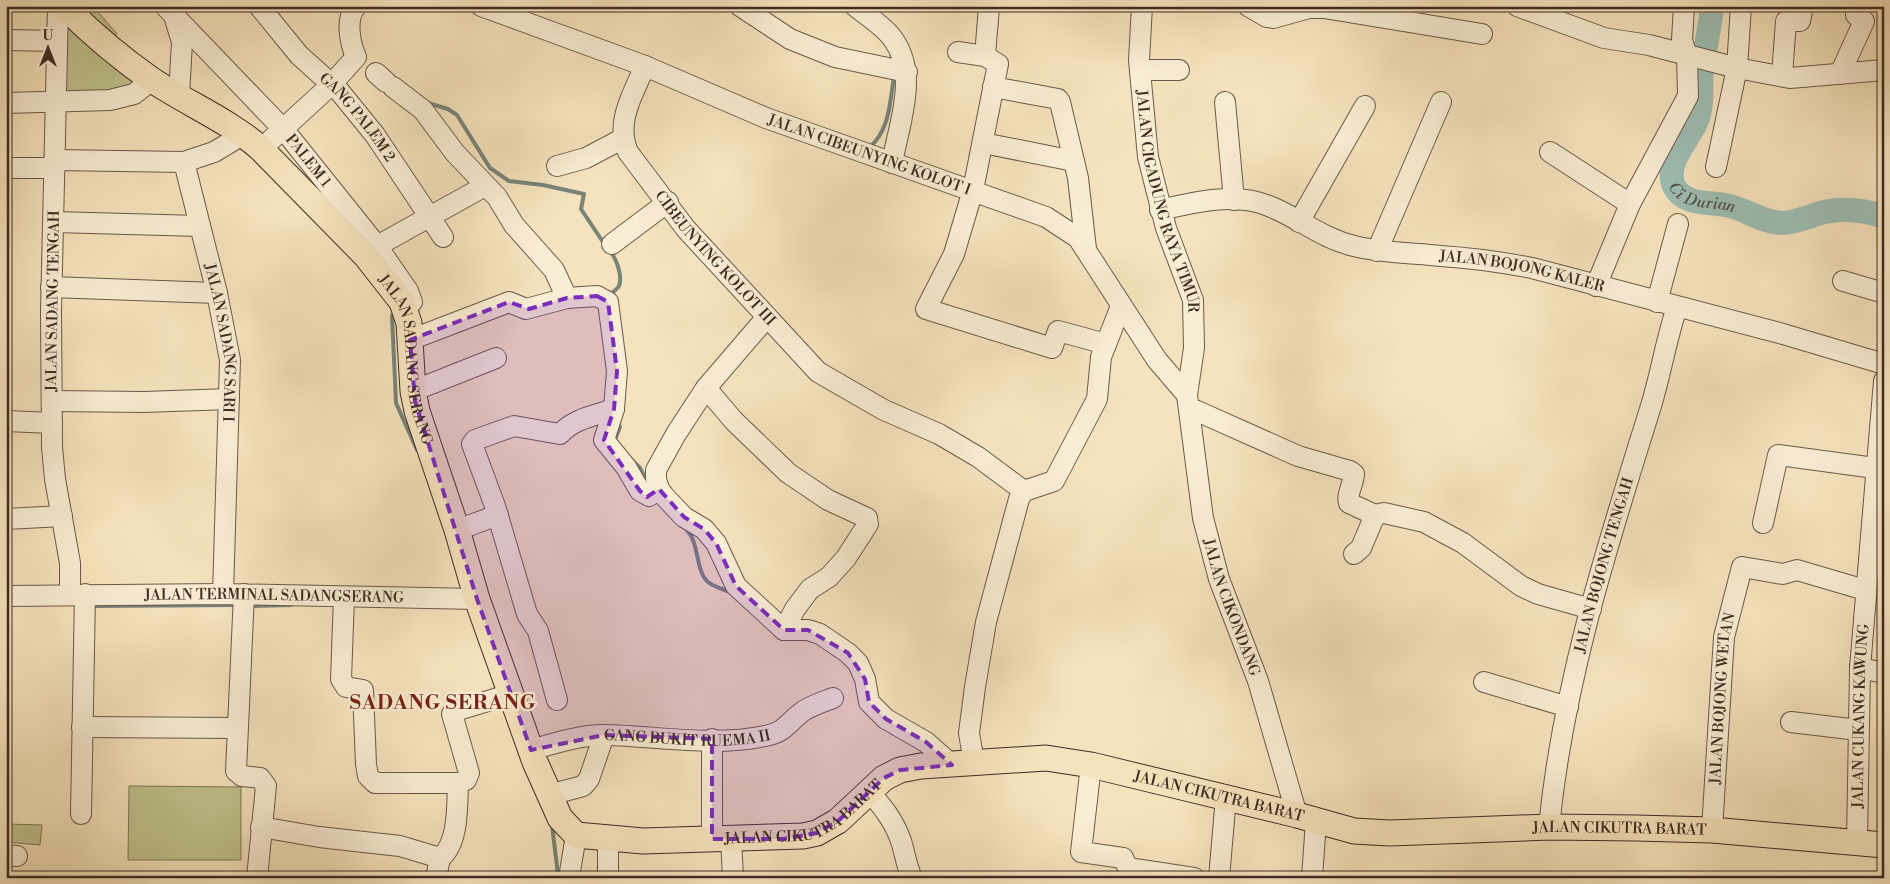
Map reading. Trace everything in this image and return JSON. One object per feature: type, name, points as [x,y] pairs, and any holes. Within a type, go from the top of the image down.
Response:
[{"type":"main road","name":"JALAN SADANG SERANG","points":[[64,6],[95,37],[152,80],[252,141],[366,256],[405,308],[416,338],[413,390],[417,411],[457,530],[476,599],[549,795],[560,818],[576,835]]},
{"type":"main road","name":"JALAN CIKUTRA BARAT","points":[[576,835],[643,841],[783,839],[817,833],[838,821],[884,778],[900,770],[955,762],[1046,758],[1091,765],[1354,831],[1390,833],[1549,827],[1712,830],[1884,845]]},
{"type":"street","name":"JALAN SADANG TENGAH","points":[[58,6],[52,287],[52,423],[55,479],[77,594],[82,727],[81,814]]},
{"type":"street","name":"GANG PALEM 2","points":[[259,6],[299,55],[331,85],[375,135],[431,216],[443,237]]},
{"type":"street","name":"JALAN CIBEUNYING KOLOT I","points":[[481,6],[645,66],[766,118],[973,190],[1046,217],[1064,227],[1078,238],[1086,249],[1121,306],[1188,403]]},
{"type":"street","points":[[740,6],[790,39],[835,57],[907,72]]},
{"type":"street","points":[[855,6],[893,38],[902,54],[907,72],[892,163]]},
{"type":"street","points":[[985,56],[989,6]]},
{"type":"street","name":"JALAN CIGADUNG RAYA TIMUR","points":[[1142,6],[1140,70],[1148,157],[1160,210],[1193,300],[1194,348],[1188,403]]},
{"type":"street","points":[[1248,6],[1267,17],[1288,15],[1308,8],[1324,8],[1482,34]]},
{"type":"street","points":[[1517,6],[1604,38],[1649,45],[1736,68],[1790,78],[1884,70]]},
{"type":"street","points":[[1596,286],[1630,204],[1688,96],[1694,58],[1682,40],[1684,6]]},
{"type":"street","points":[[1716,167],[1736,68],[1742,6]]},
{"type":"street","points":[[1782,76],[1786,21],[1800,21],[1802,6]]},
{"type":"street","points":[[6,168],[55,164],[184,162],[284,130],[331,85],[356,57],[351,46],[350,35],[354,8]]},
{"type":"street","points":[[170,12],[182,42],[180,96]]},
{"type":"street","name":"PALEM 1","points":[[170,12],[284,130],[377,246],[408,291],[416,338]]},
{"type":"street","points":[[1840,74],[1864,21],[1856,15]]},
{"type":"street","points":[[6,40],[57,41]]},
{"type":"street","points":[[958,52],[985,56],[998,64],[973,190],[954,254],[926,309],[1052,348],[1058,331],[1106,344]]},
{"type":"street","points":[[557,166],[582,159],[622,139],[623,120],[645,66]]},
{"type":"street","points":[[1140,70],[1179,70]]},
{"type":"street","points":[[6,103],[110,100],[134,94],[152,80]]},
{"type":"street","points":[[385,81],[423,110],[455,153],[497,197],[514,224],[554,270],[567,298]]},
{"type":"street","points":[[993,87],[1059,100],[1074,161],[1086,249]]},
{"type":"street","points":[[1225,102],[1234,200]]},
{"type":"street","points":[[1378,251],[1441,102]]},
{"type":"street","points":[[1299,222],[1365,106]]},
{"type":"street","name":"CIBEUNYING KOLOT III","points":[[622,139],[628,152],[668,202],[686,229],[818,372],[884,410],[939,434],[978,457],[1024,491]]},
{"type":"street","points":[[983,143],[1074,161]]},
{"type":"street","points":[[1550,152],[1630,204]]},
{"type":"street","name":"JALAN SADANG SARI I","points":[[184,162],[217,293],[230,360],[223,594]]},
{"type":"street","points":[[377,246],[486,186]]},
{"type":"street","name":"JALAN BOJONG KALER","points":[[1160,210],[1184,205],[1234,200],[1256,201],[1334,240],[1378,251],[1494,261],[1532,268],[1783,334],[1884,364]]},
{"type":"street","points":[[612,244],[668,202]]},
{"type":"street","points":[[54,222],[200,226]]},
{"type":"street","points":[[1657,302],[1678,224]]},
{"type":"street","points":[[1843,281],[1884,294]]},
{"type":"street","points":[[52,287],[217,293]]},
{"type":"street","points":[[416,338],[509,302],[529,309],[567,298],[597,296],[608,302],[617,371],[614,409],[604,435],[606,444],[626,467],[640,491],[649,496],[659,489]]},
{"type":"street","points":[[767,317],[706,388],[656,470],[659,489],[684,517],[704,529],[716,543],[736,586],[784,630],[808,630],[820,634],[848,653],[858,663],[865,679],[869,702],[886,719],[926,742],[955,762],[969,733],[970,715],[986,622],[1015,512],[1024,491],[1054,481],[1097,399],[1101,357],[1121,306]]},
{"type":"street","name":"JALAN BOJONG TENGAH","points":[[1549,827],[1554,773],[1591,609],[1652,403],[1665,355],[1667,336],[1677,307]]},
{"type":"street","points":[[413,390],[496,358]]},
{"type":"street","points":[[706,388],[734,421],[788,473],[828,500],[867,518],[868,524],[846,558],[829,577],[810,589],[795,609],[784,630]]},
{"type":"street","name":"JALAN CUKANG KAWUNG","points":[[1857,842],[1860,668],[1878,475],[1883,391]]},
{"type":"street","points":[[52,401],[144,402],[228,399]]},
{"type":"street","points":[[1188,403],[1204,415],[1298,456],[1350,471],[1354,474],[1354,478],[1347,501],[1375,515],[1384,514],[1424,522],[1463,543],[1521,586],[1538,594],[1591,609]]},
{"type":"street","name":"JALAN CIKONDANG","points":[[1188,403],[1196,476],[1212,557],[1307,818]]},
{"type":"street","points":[[557,700],[538,631],[527,614],[498,515],[472,444],[475,440],[514,426],[560,434],[570,424],[614,409]]},
{"type":"street","points":[[6,421],[52,423]]},
{"type":"street","points":[[1762,523],[1778,455],[1878,475]]},
{"type":"street","points":[[457,530],[498,515]]},
{"type":"street","points":[[1354,554],[1361,548],[1375,515]]},
{"type":"street","points":[[6,519],[62,516]]},
{"type":"street","name":"JALAN BOJONG WETAN","points":[[1712,830],[1724,637],[1742,567],[1783,574],[1796,570],[1866,590]]},
{"type":"street","points":[[244,594],[236,728],[236,771],[242,776],[260,778],[266,786],[257,878]]},
{"type":"street","name":"JALAN TERMINAL SADANGSERANG","points":[[6,596],[244,594],[476,599]]},
{"type":"street","points":[[344,597],[341,680],[346,687],[363,690],[368,776],[375,783],[458,783],[466,780],[469,773],[452,714],[455,711],[510,694]]},
{"type":"street","points":[[1860,668],[1884,673]]},
{"type":"street","points":[[1484,682],[1568,707]]},
{"type":"street","name":"GANG BUKIT RUEMA II","points":[[531,750],[583,737],[604,735],[712,740],[745,739],[782,731],[801,712],[833,698]]},
{"type":"street","points":[[1791,722],[1858,730]]},
{"type":"street","points":[[82,727],[236,728]]},
{"type":"street","points":[[549,795],[583,786],[589,779],[604,735]]},
{"type":"street","points":[[712,740],[722,839],[733,878]]},
{"type":"street","points":[[1091,765],[1081,852],[1123,858],[1128,868],[1194,878]]},
{"type":"street","points":[[436,878],[440,858],[446,853],[454,832],[458,783]]},
{"type":"street","points":[[868,792],[878,801],[900,839],[906,864],[912,878]]},
{"type":"street","points":[[1220,878],[1226,798]]},
{"type":"street","points":[[1307,818],[1312,878]]},
{"type":"street","points":[[261,827],[319,837],[400,846],[440,858]]},
{"type":"street","points":[[569,878],[576,835]]},
{"type":"street","points":[[608,838],[608,878]]},
{"type":"highlighted area","points":[[597,296],[608,302],[617,371],[614,409],[604,440],[640,491],[647,497],[659,489],[684,517],[704,529],[716,543],[736,586],[784,630],[808,630],[848,653],[865,679],[869,702],[886,719],[926,742],[952,765],[900,770],[884,778],[838,821],[817,833],[783,839],[712,839],[712,739],[604,735],[531,750],[477,599],[415,401],[410,340],[509,302],[529,309],[567,298]]},
{"type":"green space","points":[[70,6],[93,6],[117,34],[109,40]]},
{"type":"green space","points":[[62,8],[146,79],[133,90],[58,99]]},
{"type":"green space","points":[[129,786],[241,787],[241,860],[128,860]]},
{"type":"green space","points":[[6,824],[42,825],[40,845],[6,842]]},
{"type":"waterway","name":"Ci Durian","points":[[1712,6],[1702,70],[1701,103],[1698,116],[1696,123],[1674,161],[1672,169],[1674,186],[1678,192],[1690,200],[1725,205],[1768,221],[1783,223],[1839,210],[1862,211],[1884,217]]},
{"type":"waterway","points":[[869,148],[876,141],[885,124],[894,76]]},
{"type":"waterway","points":[[428,103],[448,109],[457,115],[490,168],[509,181],[543,185],[584,194],[581,209],[605,245]]},
{"type":"waterway","points":[[610,251],[617,263],[620,277],[619,286],[610,295]]},
{"type":"waterway","points":[[392,315],[396,403],[417,450]]},
{"type":"waterway","points":[[614,442],[620,427],[617,421]]},
{"type":"waterway","points":[[633,461],[640,468],[648,484]]},
{"type":"waterway","points":[[686,529],[694,542],[704,577],[713,585],[730,592]]},
{"type":"waterway","points":[[94,606],[235,605]]},
{"type":"waterway","points":[[250,606],[291,605]]},
{"type":"waterway","points":[[552,825],[558,875]]},
{"type":"district","name":"SADANG SERANG","points":[[443,703]]}]
